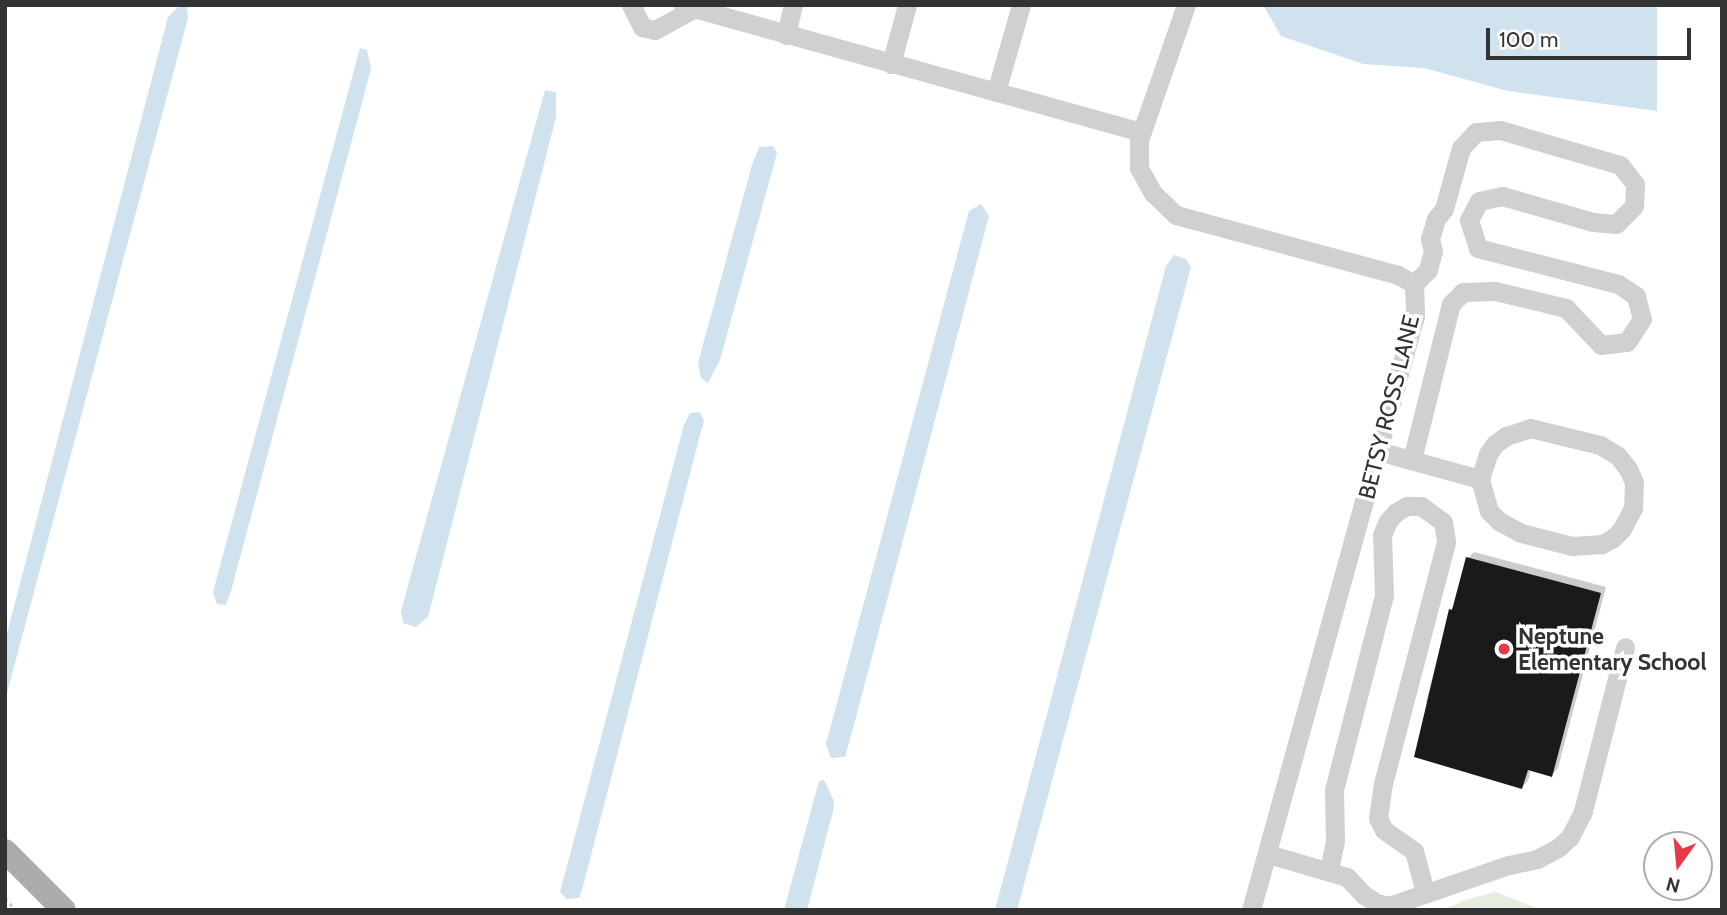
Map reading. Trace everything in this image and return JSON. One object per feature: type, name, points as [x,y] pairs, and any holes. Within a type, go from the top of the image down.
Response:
[{"type":"main road","points":[[5,851],[64,910]]},
{"type":"street","points":[[631,5],[642,27],[655,30],[688,7],[1142,132]]},
{"type":"street","points":[[786,35],[793,5]]},
{"type":"street","points":[[891,64],[907,5]]},
{"type":"street","points":[[996,92],[1021,5]]},
{"type":"street","name":"BETSY ROSS LANE","points":[[1186,5],[1142,132],[1139,168],[1153,193],[1176,215],[1398,275],[1414,284],[1415,316],[1251,910]]},
{"type":"street","points":[[1412,460],[1451,304],[1463,292],[1495,291],[1566,308],[1601,345],[1627,342],[1642,319],[1636,296],[1618,284],[1478,248],[1469,220],[1479,201],[1503,196],[1592,222],[1616,224],[1634,206],[1634,184],[1620,165],[1500,130],[1476,132],[1461,148],[1444,209],[1448,221],[1442,245],[1433,251],[1428,270],[1414,284]]},
{"type":"street","points":[[1541,429],[1600,445],[1618,456],[1634,482],[1635,498],[1630,518],[1613,538],[1602,544],[1572,547],[1521,533],[1500,522],[1483,498],[1480,479],[1495,444],[1518,431],[1541,429]]},
{"type":"street","points":[[1378,451],[1480,479]]},
{"type":"street","points":[[1329,871],[1335,841],[1334,790],[1384,595],[1382,535],[1388,521],[1396,512],[1407,506],[1421,506],[1443,522],[1446,542],[1384,783],[1378,818],[1384,830],[1414,851],[1425,892]]},
{"type":"street","points":[[1268,854],[1347,877],[1377,903],[1389,906],[1509,865],[1537,859],[1558,848],[1570,837],[1583,811],[1625,647]]},
{"type":"path","points":[[5,898],[16,910]]},
{"type":"shaded area","points":[[1496,892],[1541,910],[1443,910],[1468,899]]},
{"type":"water","points":[[180,5],[187,6],[188,18],[5,700],[5,641],[168,17]]},
{"type":"water","points":[[1263,5],[1657,5],[1657,111],[1508,91],[1424,68],[1363,64],[1281,36]]},
{"type":"water","points":[[360,48],[367,50],[371,69],[231,591],[226,605],[217,604],[213,592]]},
{"type":"water","points":[[545,90],[556,92],[556,117],[428,617],[416,627],[403,623],[401,611]]},
{"type":"water","points":[[773,146],[777,153],[774,164],[720,360],[708,383],[701,378],[698,363],[752,165],[759,147]]},
{"type":"water","points":[[981,204],[989,216],[851,736],[845,757],[831,758],[826,744],[969,211]]},
{"type":"water","points":[[1174,255],[1186,259],[1191,267],[1017,910],[995,910],[1166,266]]},
{"type":"water","points":[[700,412],[704,421],[582,890],[579,898],[567,899],[560,892],[684,425],[690,413]]},
{"type":"water","points":[[824,780],[834,801],[833,811],[807,910],[784,910],[819,781]]},
{"type":"building","points":[[1466,557],[1601,593],[1552,777],[1528,770],[1522,789],[1414,757],[1449,609],[1452,610]]},
{"type":"place","name":"Neptune Elementary School","points":[[1504,649]]}]
